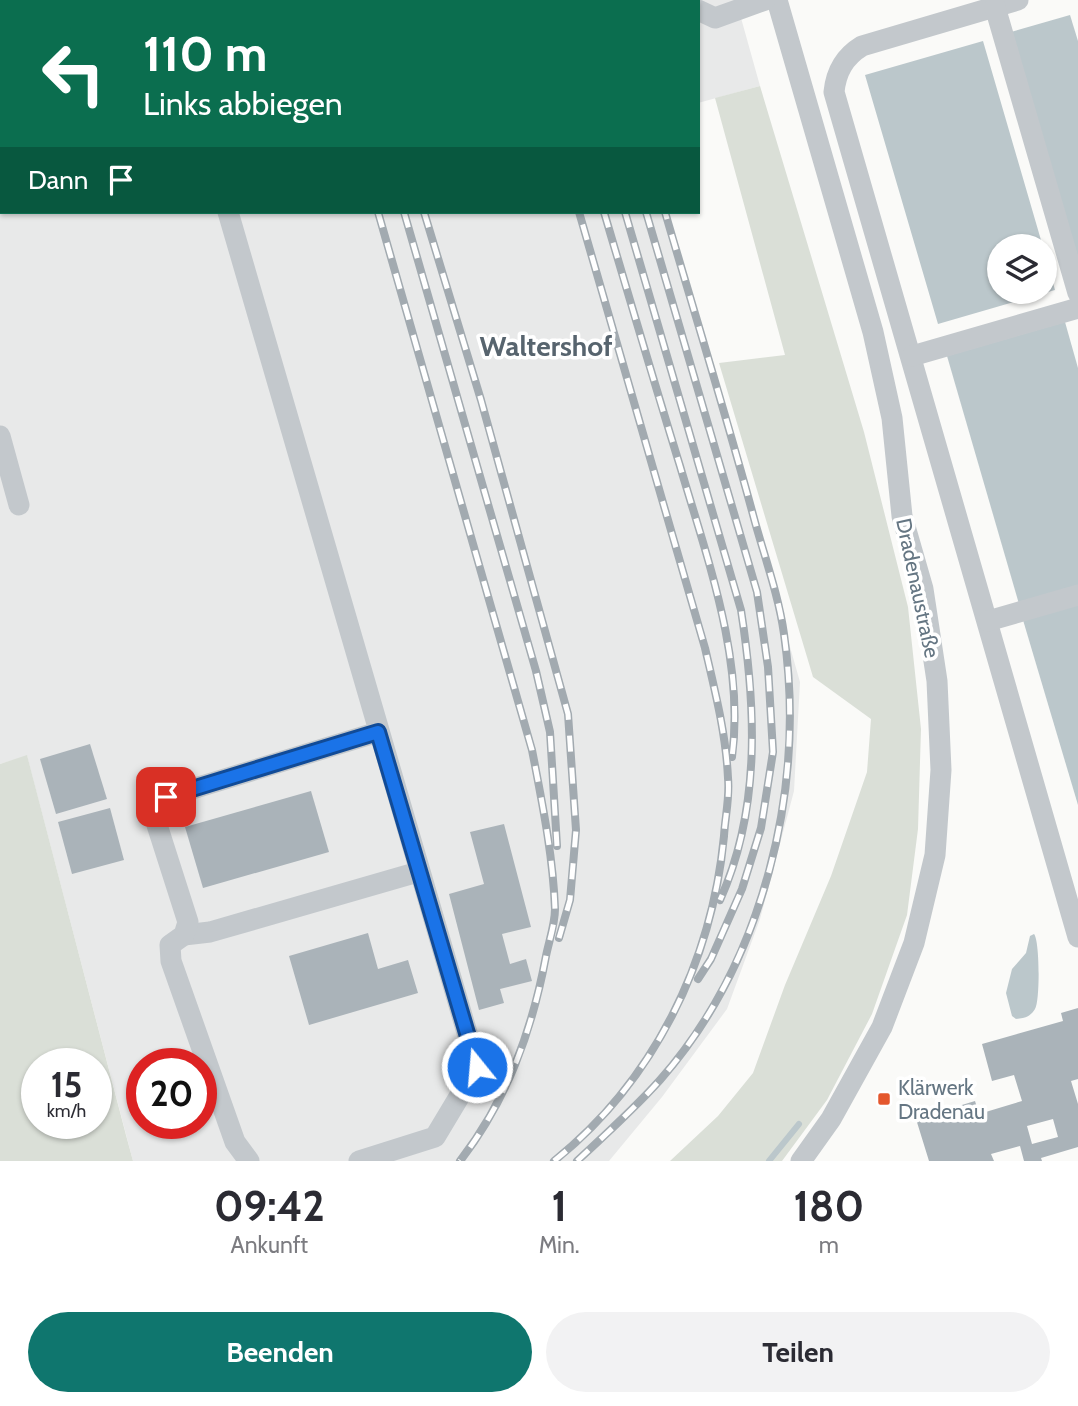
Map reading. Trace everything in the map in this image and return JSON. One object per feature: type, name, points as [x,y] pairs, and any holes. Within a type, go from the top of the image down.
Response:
[{"type":"street","points":[[700,11],[715,18],[765,0]]},
{"type":"street","name":"Dradenaustraße","points":[[777,0],[873,332],[892,418],[902,516],[923,589],[937,681],[941,770],[935,855],[914,943],[877,1037],[831,1119],[801,1161]]},
{"type":"street","points":[[1018,0],[862,46],[845,61],[835,81],[835,103],[1072,897],[1078,937]]},
{"type":"street","points":[[995,7],[1078,293]]},
{"type":"street","points":[[229,214],[418,872],[477,1067],[435,1137],[359,1161]]},
{"type":"street","points":[[912,356],[1078,308]]},
{"type":"street","points":[[0,436],[19,505]]},
{"type":"street","points":[[988,621],[1078,595]]},
{"type":"street","points":[[184,935],[188,922],[157,825],[157,809],[166,797],[378,732]]},
{"type":"street","points":[[249,1161],[235,1142],[171,961],[170,945],[184,935],[210,932],[418,872]]},
{"type":"shaded area","points":[[700,0],[736,0],[760,86],[700,102]]},
{"type":"shaded area","points":[[1070,15],[1078,41],[1078,267],[1011,32]]},
{"type":"shaded area","points":[[983,41],[1039,234],[987,234],[987,304],[1007,304],[938,324],[865,75]]},
{"type":"shaded area","points":[[760,86],[864,432],[908,607],[921,729],[918,829],[907,915],[872,1014],[827,1100],[782,1161],[670,1161],[718,1116],[753,1073],[785,985],[831,876],[867,772],[871,719],[813,677],[719,363],[785,355],[715,98]]},
{"type":"shaded area","points":[[0,214],[667,214],[800,682],[794,791],[760,919],[727,1009],[662,1097],[609,1161],[133,1161],[127,1139],[217,1139],[217,1048],[126,1048],[126,1134],[112,1081],[112,1048],[103,1048],[27,756],[0,764]]},
{"type":"shaded area","points":[[1065,322],[1078,368],[1078,587],[1019,604],[947,356]]},
{"type":"shaded area","points":[[1078,604],[1078,805],[1023,620]]},
{"type":"shaded area","points":[[27,755],[103,1048],[21,1048],[21,1139],[112,1139],[112,1081],[133,1161],[0,1161],[0,764]]},
{"type":"shaded area","points":[[1034,934],[1038,959],[1037,1004],[1025,1018],[1016,1019],[1012,1016],[1006,993],[1012,969],[1026,953],[1030,936]]},
{"type":"building","points":[[90,744],[107,799],[56,814],[40,759]]},
{"type":"building","points":[[311,791],[329,852],[203,888],[185,827]]},
{"type":"building","points":[[110,808],[124,860],[72,874],[58,822]]},
{"type":"building","points":[[504,824],[531,927],[502,934],[510,964],[526,959],[532,981],[500,989],[504,1003],[479,1010],[449,894],[484,884],[470,832]]},
{"type":"building","points":[[368,933],[378,969],[408,960],[418,993],[309,1025],[289,956]]},
{"type":"building","points":[[1078,1008],[1078,1079],[1071,1081],[1078,1104],[1078,1147],[1041,1158],[1042,1161],[1024,1161],[1020,1146],[991,1154],[994,1161],[929,1161],[916,1119],[975,1101],[979,1114],[1022,1101],[1014,1075],[992,1081],[982,1044],[1063,1021],[1061,1013]],"holes":[[[1053,1119],[1058,1137],[1032,1144],[1027,1126]]]},
{"type":"waterway","points":[[769,1161],[799,1124]]},
{"type":"railway","points":[[379,214],[532,750],[554,889],[553,927],[525,1038],[491,1114],[460,1161]]},
{"type":"railway","points":[[405,214],[536,671],[550,732],[557,846]]},
{"type":"railway","points":[[425,214],[481,400],[568,714],[576,830],[570,900],[559,938]]},
{"type":"railway","points":[[554,1161],[590,1129],[621,1094],[649,1056],[672,1016],[706,929],[717,883],[728,792],[722,729],[705,648],[580,214]]},
{"type":"railway","points":[[605,214],[721,610],[733,684],[735,720],[732,757]]},
{"type":"railway","points":[[626,214],[741,610],[750,683],[752,757],[743,830],[720,900]]},
{"type":"railway","points":[[647,214],[757,592],[768,667],[773,752],[761,828],[742,889],[711,959],[698,979]]},
{"type":"railway","points":[[577,1161],[660,1080],[696,1033],[726,982],[751,928],[769,870],[782,812],[789,752],[789,693],[779,606],[666,214]]},
{"type":"place","name":"Klärwerk Dradenau","points":[[884,1099]]},
{"type":"district","name":"Waltershof","points":[[546,346]]},
{"type":"route","points":[[166,797],[378,732],[477,1067]]}]
